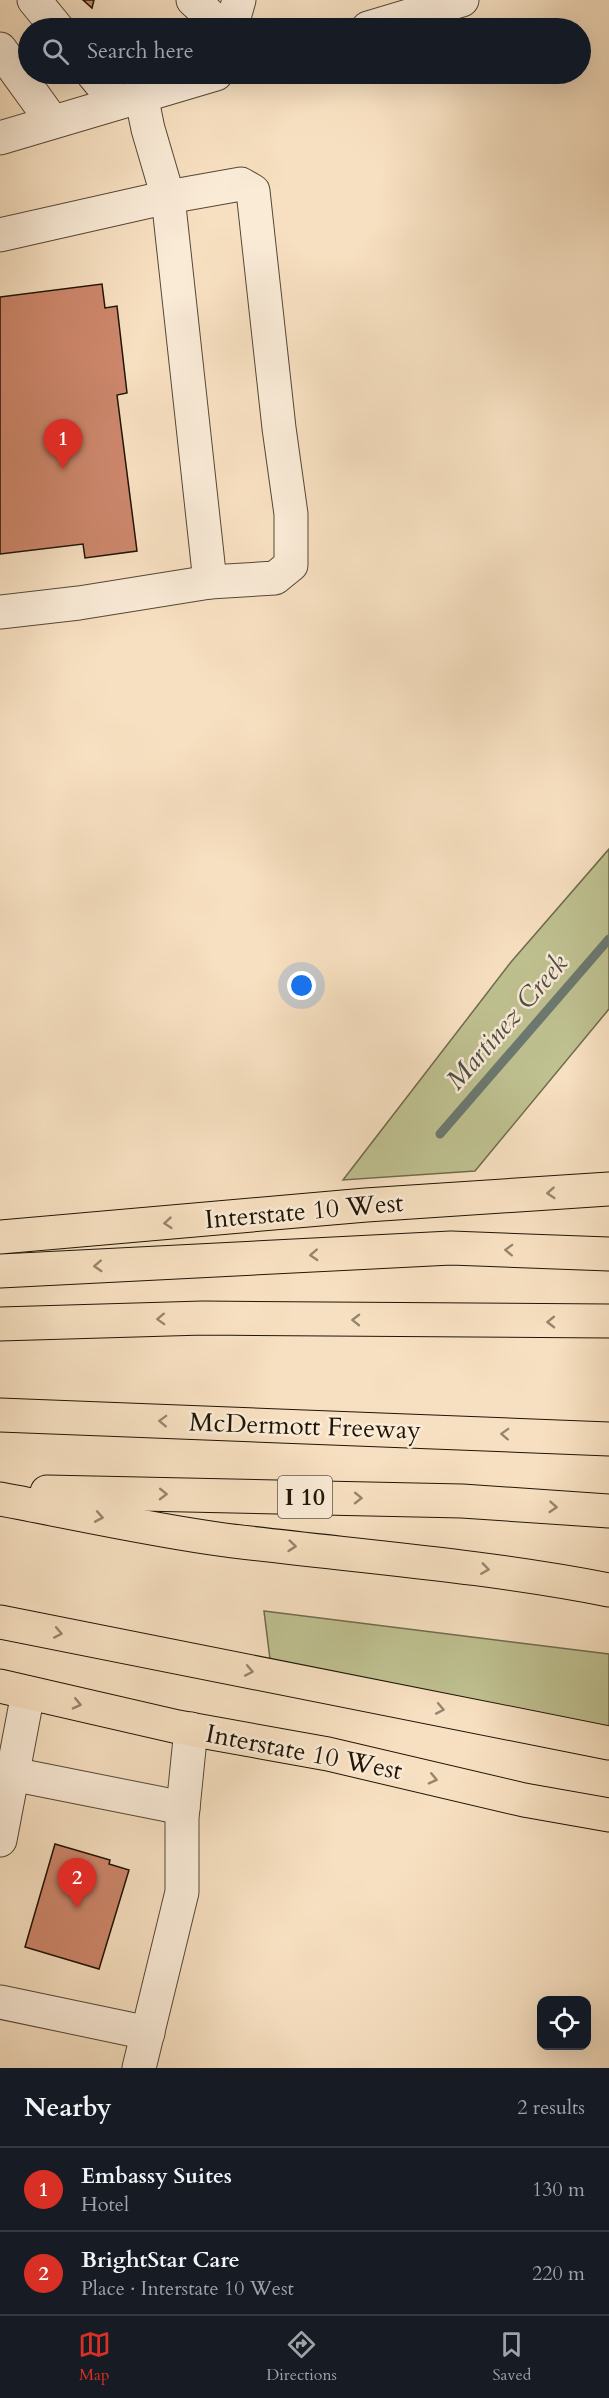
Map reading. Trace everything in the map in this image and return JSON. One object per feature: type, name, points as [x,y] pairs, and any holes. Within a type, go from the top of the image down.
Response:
[{"type":"main road","name":"Interstate 10 West","points":[[0,1237],[366,1205],[609,1189]]},
{"type":"main road","points":[[0,1271],[451,1248],[609,1254]]},
{"type":"main road","points":[[0,1324],[203,1318],[609,1321]]},
{"type":"main road","name":"McDermott Freeway","points":[[0,1415],[609,1439]]},
{"type":"main road","points":[[563,1436],[609,1434]]},
{"type":"main road","name":"I 10","points":[[0,1491],[462,1501],[609,1510]]},
{"type":"main road","points":[[0,1500],[223,1539],[400,1557],[544,1577],[609,1590]]},
{"type":"main road","points":[[0,1622],[609,1743]]},
{"type":"main road","name":"Interstate 10 West","points":[[14,1689],[191,1729],[328,1754],[524,1800],[609,1815]]},
{"type":"street","points":[[34,0],[49,18]]},
{"type":"street","points":[[193,0],[212,18]]},
{"type":"street","points":[[234,18],[239,0]]},
{"type":"street","points":[[402,18],[462,0]]},
{"type":"street","points":[[0,50],[18,75]]},
{"type":"street","points":[[25,84],[52,121]]},
{"type":"street","points":[[107,84],[129,99],[148,129],[168,196],[210,582]]},
{"type":"street","points":[[0,138],[181,84]]},
{"type":"street","points":[[0,235],[54,220],[168,196],[241,184],[253,191],[279,428],[291,514],[291,565],[275,578],[210,582],[80,603],[0,612]]},
{"type":"street","points":[[0,1840],[12,1774],[14,1689]]},
{"type":"street","points":[[140,2068],[182,1892],[183,1808],[191,1729]]},
{"type":"street","points":[[12,1774],[183,1808]]},
{"type":"street","points":[[0,2002],[148,2033]]},
{"type":"green space","points":[[609,849],[609,1009],[475,1171],[343,1180],[511,962]]},
{"type":"green space","points":[[264,1611],[609,1654],[609,1727],[271,1667]]},
{"type":"building","points":[[83,0],[94,0],[92,8]]},
{"type":"building","points":[[102,284],[105,308],[117,306],[127,393],[117,395],[137,551],[85,558],[83,544],[0,554],[0,297]]},
{"type":"building","points":[[55,1844],[110,1860],[109,1864],[129,1870],[99,1969],[25,1947]]},
{"type":"waterway","name":"Martinez Creek","points":[[440,1134],[609,939]]},
{"type":"place","name":"Embassy Suites","points":[[63,469]]},
{"type":"place","name":"BrightStar Care","points":[[77,1908]]}]
